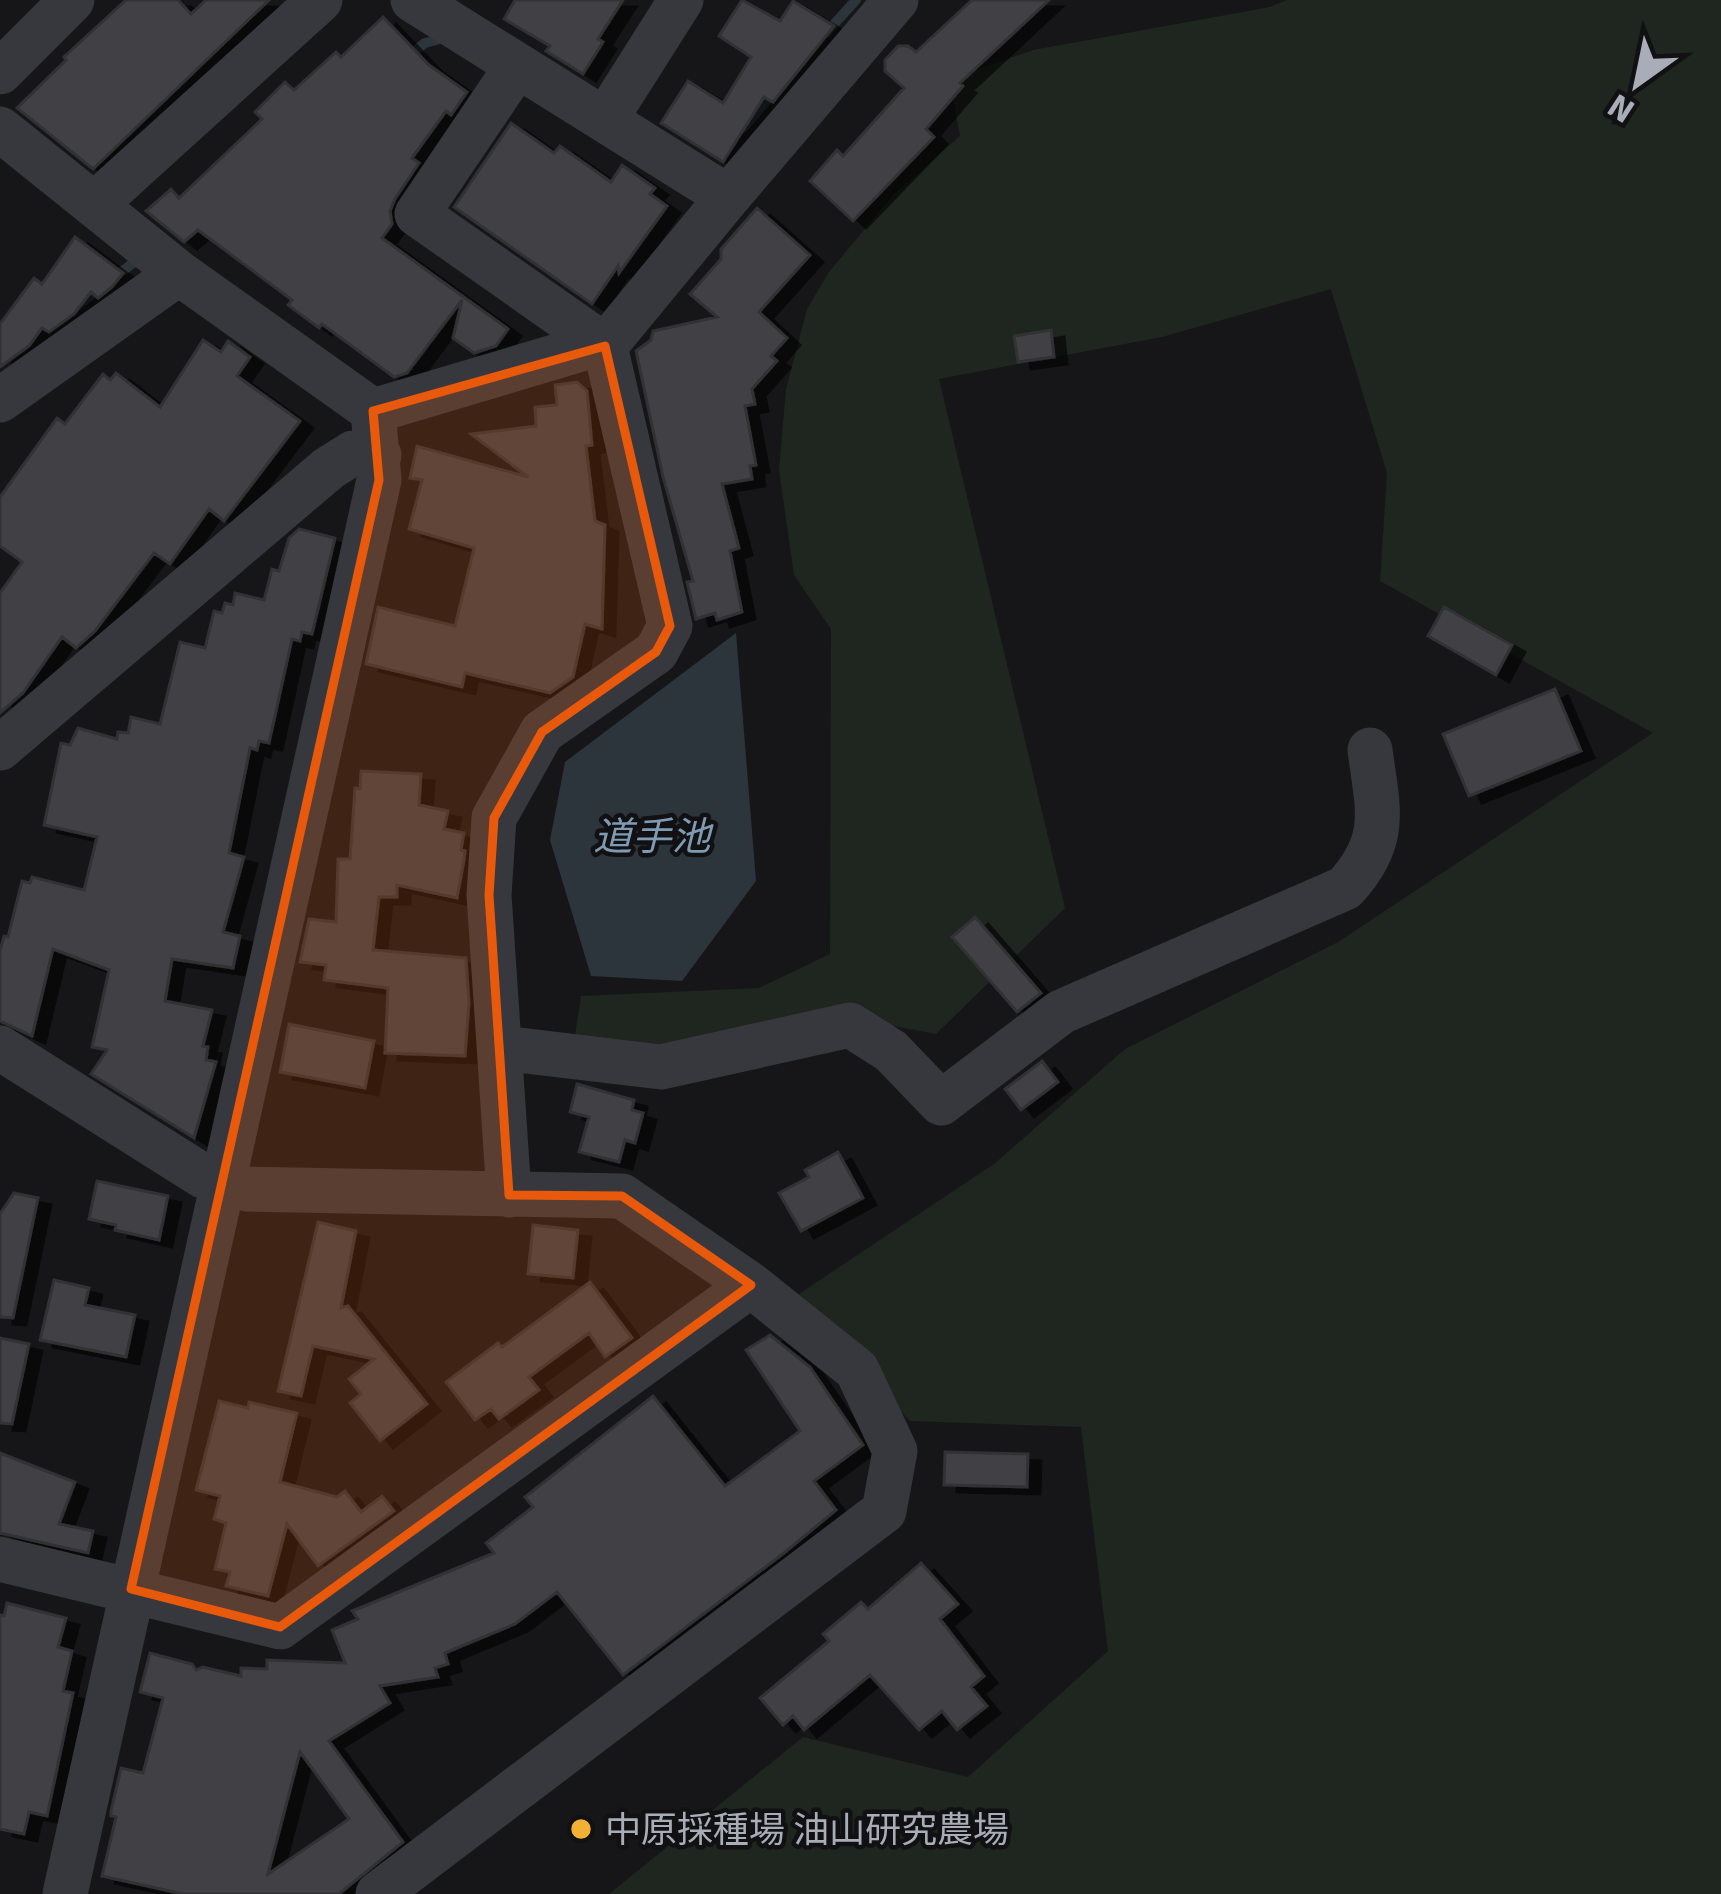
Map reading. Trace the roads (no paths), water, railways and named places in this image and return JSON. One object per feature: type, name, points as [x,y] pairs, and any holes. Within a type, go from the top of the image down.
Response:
[{"type":"street","points":[[0,72],[72,0]]},
{"type":"street","points":[[94,205],[320,0]]},
{"type":"street","points":[[612,109],[681,0]]},
{"type":"street","points":[[605,346],[896,0]]},
{"type":"street","points":[[441,18],[517,67],[612,109],[728,197]]},
{"type":"street","points":[[509,1195],[489,895],[494,818],[542,732],[656,652],[670,626],[605,346],[417,214],[517,67]]},
{"type":"street","points":[[0,129],[376,433],[379,480],[65,1894]]},
{"type":"street","points":[[0,400],[161,259]]},
{"type":"street","points":[[0,748],[376,433],[591,346],[605,346]]},
{"type":"street","points":[[502,1048],[661,1066],[850,1025],[891,1051],[941,1103],[1061,1012],[1345,888],[1362,870],[1380,822],[1370,751]]},
{"type":"street","points":[[0,1048],[203,1176],[247,1189],[622,1196],[751,1285],[857,1370],[895,1451],[884,1511],[378,1894]]},
{"type":"street","points":[[0,1559],[280,1627],[751,1285]]},
{"type":"water","name":"道手池","points":[[736,633],[756,881],[682,981],[591,976],[550,840],[565,762]]},
{"type":"waterway","points":[[826,33],[856,0]]},
{"type":"waterway","points":[[406,58],[425,43],[447,37]]},
{"type":"waterway","points":[[743,128],[774,92]]},
{"type":"waterway","points":[[75,307],[141,257]]},
{"type":"place","name":"中原採種場 油山研究農場","points":[[581,1829]]}]
